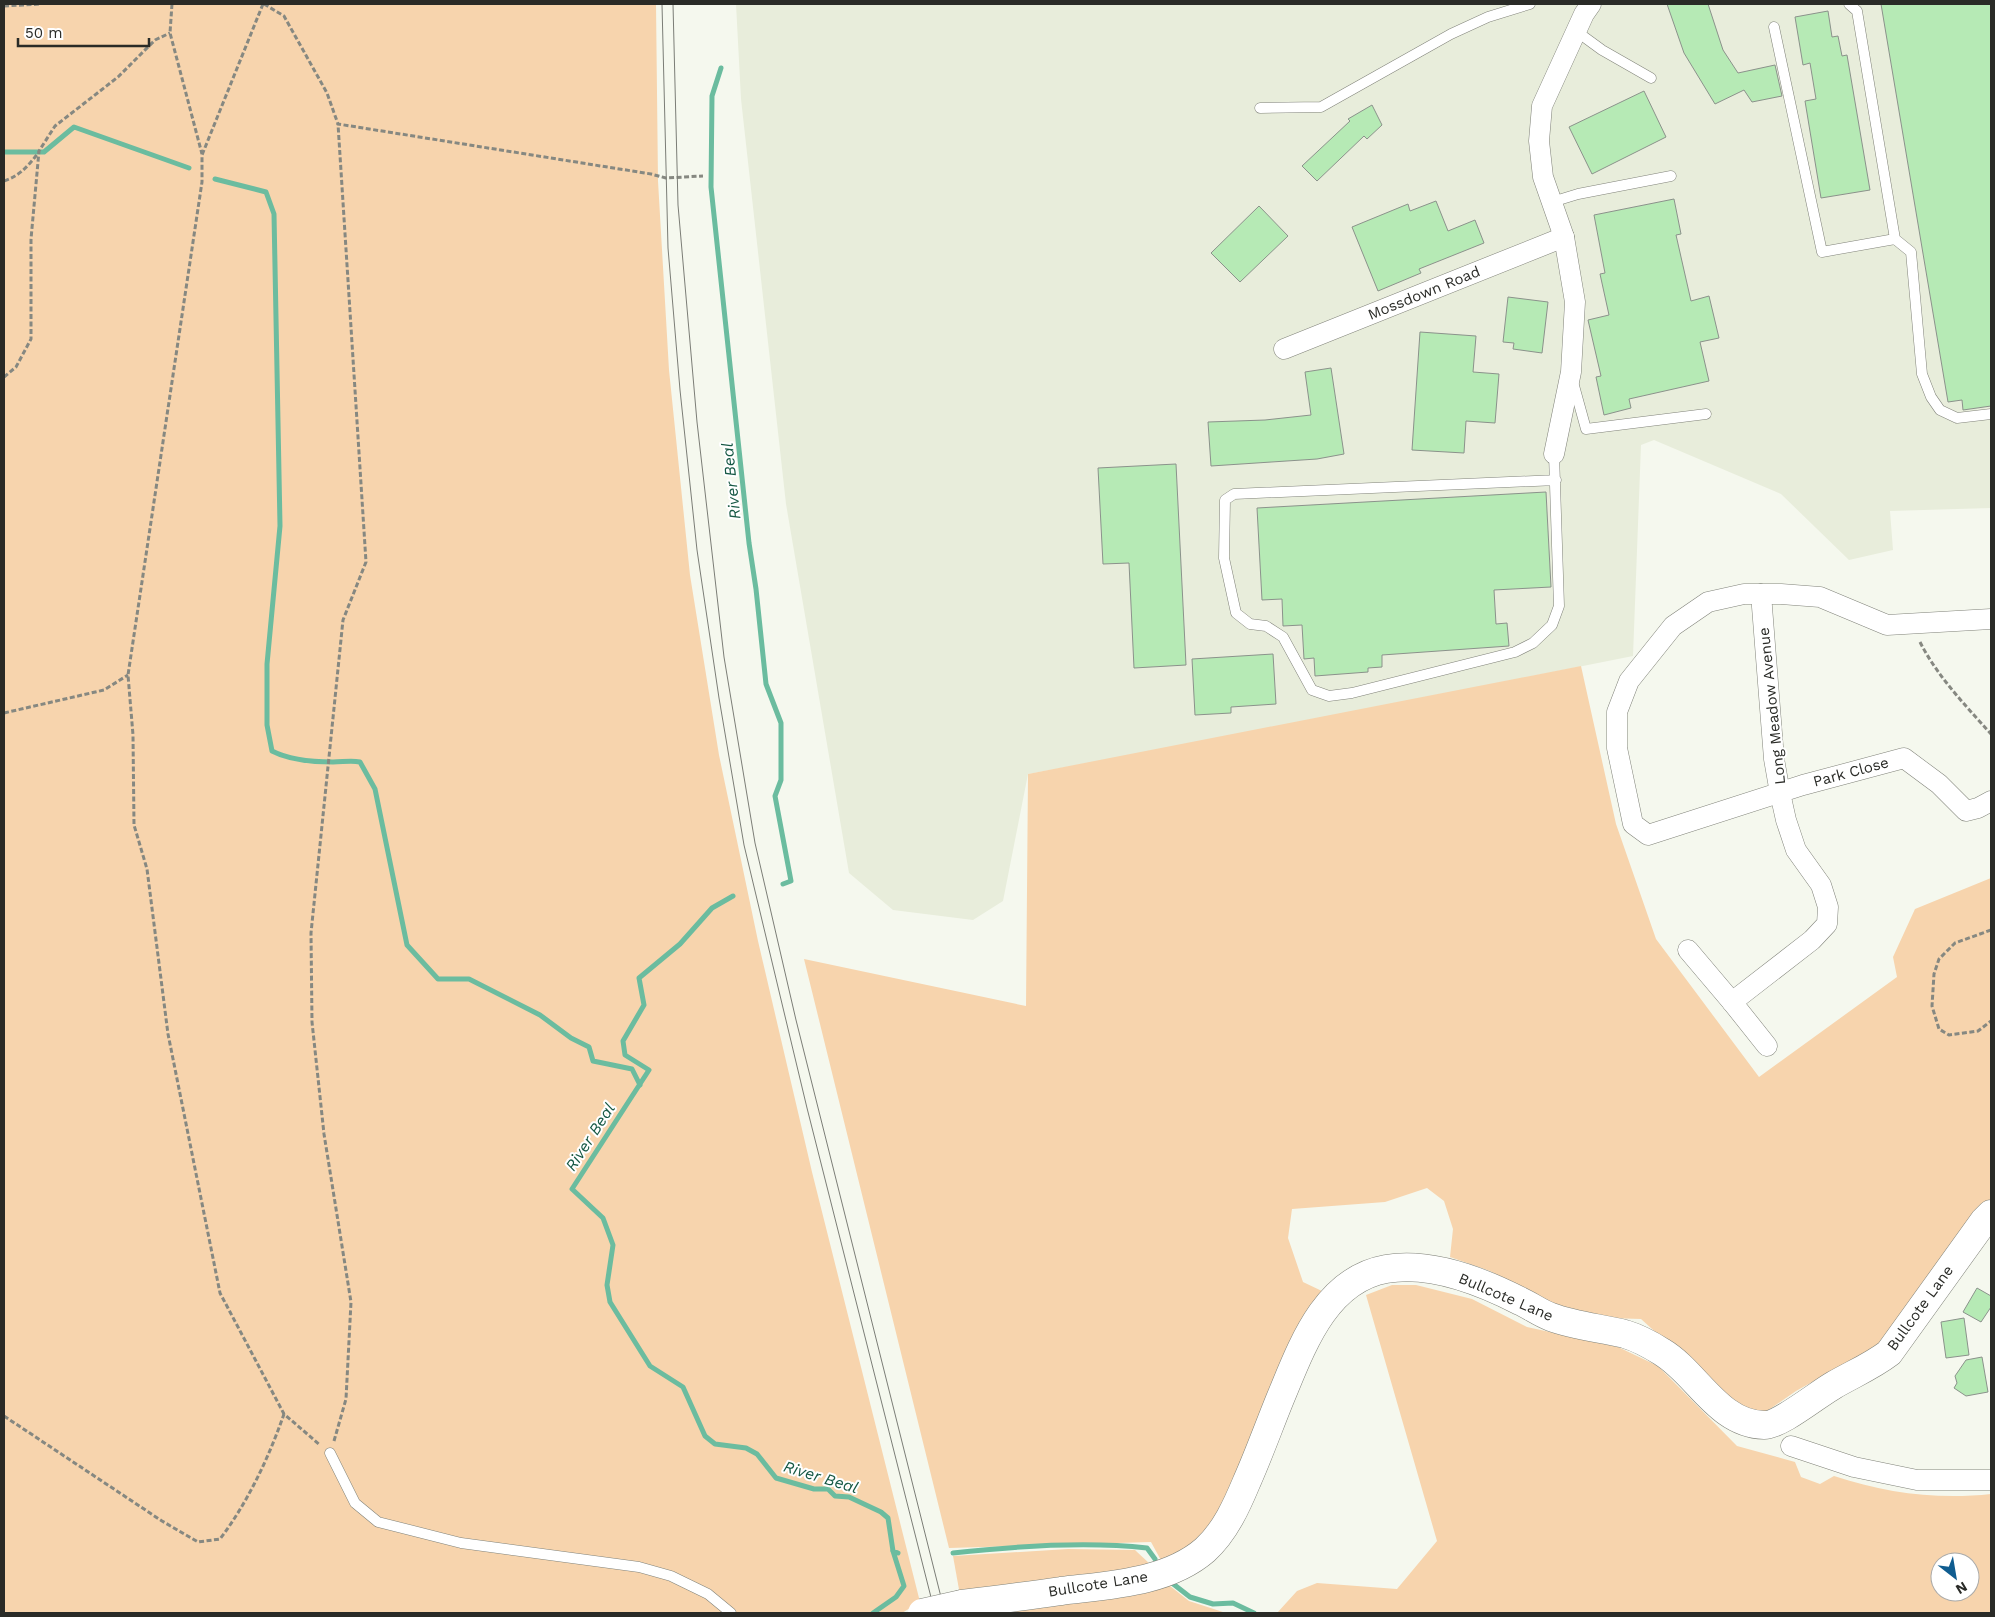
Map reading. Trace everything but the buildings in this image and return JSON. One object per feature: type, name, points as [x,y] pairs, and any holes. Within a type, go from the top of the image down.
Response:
[{"type":"street","points":[[1554,454],[1571,372],[1575,302],[1564,237],[1543,178],[1539,141],[1542,106],[1590,4]]},
{"type":"street","name":"Mossdown Road","points":[[1284,349],[1564,237]]},
{"type":"street","points":[[1780,792],[1648,835],[1634,824],[1617,748],[1617,712],[1628,681],[1673,626],[1708,602],[1744,594],[1820,597],[1887,625],[1917,622],[1991,620]]},
{"type":"street","name":"Long Meadow Avenue","points":[[1732,1002],[1812,940],[1827,924],[1828,907],[1821,885],[1796,850],[1786,820],[1780,792],[1774,759],[1761,594]]},
{"type":"street","name":"Park Close","points":[[1780,792],[1904,758],[1940,784],[1966,810],[1978,808],[1991,801]]},
{"type":"street","points":[[1688,950],[1767,1046]]},
{"type":"street","name":"Bullcote Lane","points":[[922,1613],[962,1604],[1125,1583],[1182,1565],[1206,1550],[1227,1523],[1259,1453],[1301,1349],[1320,1315],[1340,1293],[1368,1275],[1383,1269],[1405,1267],[1446,1272],[1520,1300],[1549,1317],[1598,1330],[1625,1334],[1638,1339],[1663,1352],[1684,1368],[1707,1394],[1730,1414],[1744,1422],[1768,1426],[1791,1414],[1836,1384],[1889,1353],[1984,1221],[1991,1214]]},
{"type":"street","points":[[1790,1446],[1854,1467],[1917,1480],[1991,1480]]},
{"type":"lane","points":[[1260,108],[1321,107],[1451,34],[1488,17],[1530,4]]},
{"type":"lane","points":[[1849,4],[1857,11],[1895,239],[1911,252],[1922,374],[1931,397],[1940,410],[1957,418],[1991,414]]},
{"type":"lane","points":[[1774,27],[1822,252],[1895,239]]},
{"type":"lane","points":[[1576,31],[1602,50],[1652,78]]},
{"type":"lane","points":[[1552,202],[1578,194],[1671,176]]},
{"type":"lane","points":[[1571,372],[1586,428],[1706,414]]},
{"type":"lane","points":[[1554,454],[1556,480],[1560,606],[1552,625],[1533,642],[1516,652],[1352,693],[1329,696],[1312,690],[1283,636],[1266,626],[1250,624],[1236,613],[1224,558],[1225,500],[1234,494],[1556,480]]},
{"type":"lane","points":[[330,1453],[355,1503],[378,1522],[461,1543],[639,1567],[671,1576],[708,1594],[731,1613]]},
{"type":"path","points":[[4,6],[41,4]]},
{"type":"path","points":[[172,4],[170,33],[202,155],[200,192],[128,675],[133,735],[134,825],[147,869],[168,1034],[220,1293],[284,1414],[330,1453],[346,1399],[351,1302],[324,1134],[312,1022],[311,933],[343,620],[366,562],[338,124],[327,93],[284,16],[264,4],[202,155]]},
{"type":"path","points":[[4,181],[13,178],[26,169],[55,126],[118,77],[155,40],[170,33]]},
{"type":"path","points":[[338,124],[651,174],[666,178],[703,176]]},
{"type":"path","points":[[4,377],[16,367],[31,339],[31,240],[39,151]]},
{"type":"path","points":[[1917,622],[1918,638],[1926,653],[1951,687],[1991,734]]},
{"type":"path","points":[[4,713],[104,690],[128,675]]},
{"type":"path","points":[[1991,930],[1955,943],[1939,959],[1934,974],[1932,1006],[1939,1029],[1949,1035],[1978,1031],[1991,1021]]},
{"type":"path","points":[[4,1416],[162,1521],[198,1542],[220,1538],[235,1520],[274,1444],[284,1414]]},
{"type":"shaded area","points":[[4,4],[656,4],[658,181],[669,370],[690,575],[719,755],[758,941],[812,1172],[920,1602],[902,1613],[4,1613]]},
{"type":"shaded area","points":[[736,4],[1991,4],[1991,508],[1890,511],[1893,550],[1849,560],[1781,494],[1654,440],[1641,445],[1633,656],[1202,742],[1028,774],[1003,901],[973,920],[893,910],[849,873],[786,504],[741,99]]},
{"type":"shaded area","points":[[1581,666],[1616,824],[1656,939],[1759,1077],[1897,977],[1893,957],[1915,909],[1991,878],[1991,1203],[1880,1344],[1796,1391],[1764,1413],[1748,1412],[1734,1403],[1641,1319],[1576,1317],[1490,1271],[1450,1257],[1453,1229],[1444,1201],[1427,1188],[1385,1202],[1292,1209],[1288,1238],[1303,1282],[1324,1292],[1211,1531],[1163,1564],[1151,1542],[949,1548],[804,959],[1026,1006],[1028,774]]},
{"type":"shaded area","points":[[1392,1285],[1416,1285],[1472,1299],[1527,1327],[1618,1347],[1658,1366],[1737,1446],[1795,1462],[1801,1477],[1820,1484],[1834,1476],[1873,1487],[1912,1494],[1971,1496],[1991,1494],[1991,1613],[1277,1613],[1297,1591],[1317,1583],[1397,1589],[1437,1541],[1366,1295]]},
{"type":"shaded area","points":[[1068,1549],[1135,1550],[1151,1565],[960,1595],[953,1556]]},
{"type":"shaded area","points":[[1165,1582],[1189,1601],[1226,1613],[990,1613]]},
{"type":"waterway","name":"River Beal","points":[[721,68],[712,96],[711,187],[766,684],[781,723],[781,780],[775,796],[791,881],[783,884]]},
{"type":"waterway","points":[[4,152],[44,152],[74,127],[189,168]]},
{"type":"waterway","points":[[215,179],[266,192],[274,214],[280,526],[267,664],[267,725],[272,751],[286,757],[309,761],[360,762],[375,789],[407,945],[438,979],[469,979],[540,1015],[571,1038],[589,1047],[593,1061],[632,1069],[640,1085]]},
{"type":"waterway","name":"River Beal","points":[[733,896],[712,908],[680,944],[639,978],[644,1005],[623,1041],[625,1055],[649,1070],[572,1189],[603,1218],[613,1245],[607,1285],[610,1302],[650,1366],[683,1387],[705,1436],[715,1444],[746,1448],[757,1454],[776,1478],[814,1489],[828,1489],[835,1496],[849,1497],[881,1512],[888,1518],[893,1551],[898,1553]]},
{"type":"waterway","name":"River Beal","points":[[953,1553],[1025,1546],[1099,1545],[1147,1548],[1155,1559]]},
{"type":"waterway","points":[[873,1613],[896,1597],[904,1586],[893,1551]]},
{"type":"waterway","name":"River Beal","points":[[1172,1583],[1190,1597],[1213,1604],[1233,1603],[1254,1613]]},
{"type":"tram line","points":[[662,4],[668,248],[680,390],[697,550],[719,698],[744,845],[807,1108],[935,1613]]},
{"type":"tram line","points":[[673,4],[678,205],[697,422],[724,657],[755,843],[796,1020],[945,1613]]}]
